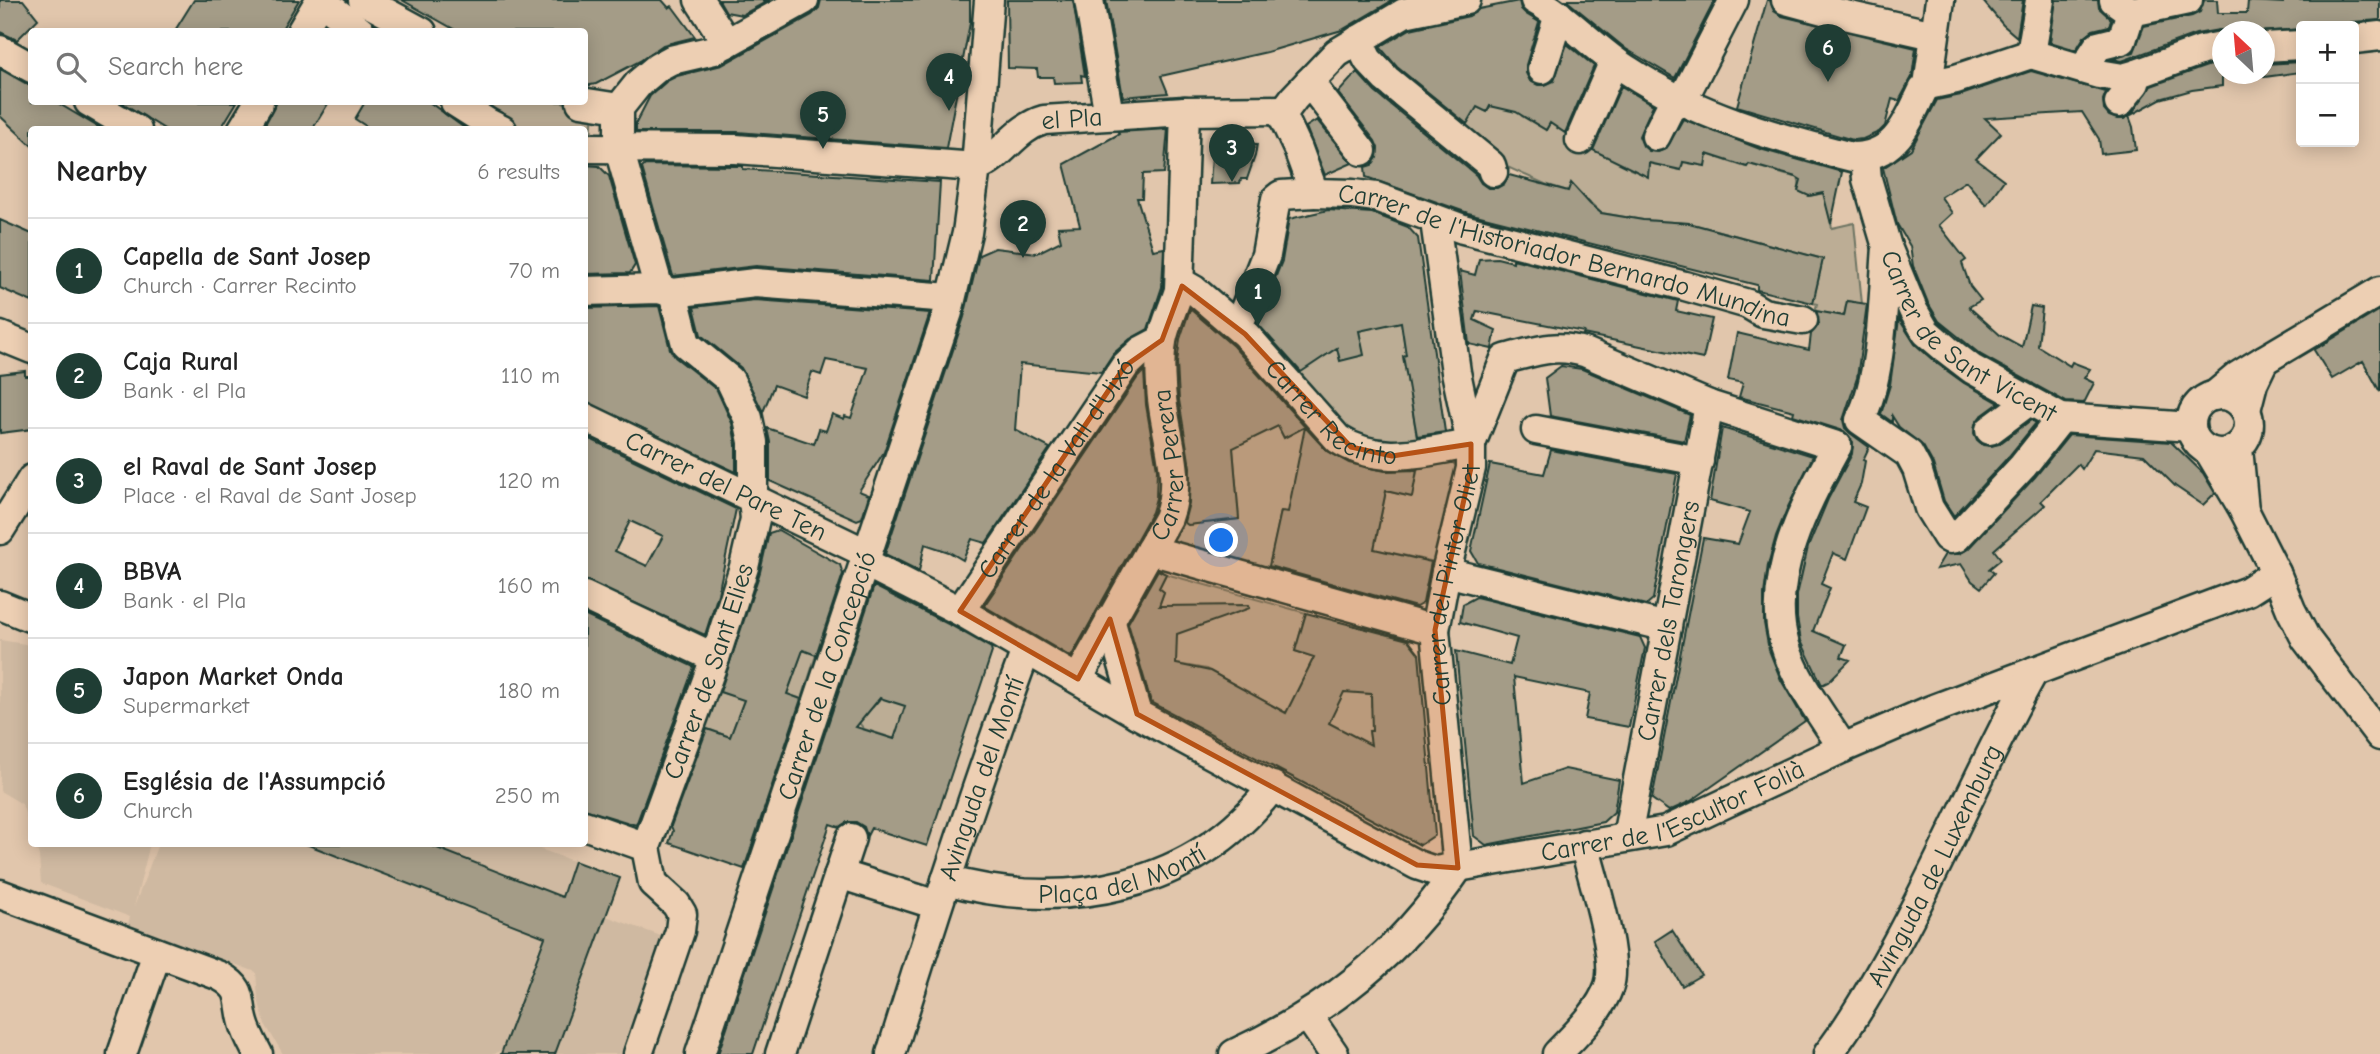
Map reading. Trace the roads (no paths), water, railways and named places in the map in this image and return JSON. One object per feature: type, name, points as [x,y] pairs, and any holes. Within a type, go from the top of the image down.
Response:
[{"type":"street","points":[[304,28],[321,0],[356,28]]},
{"type":"street","points":[[363,0],[415,28]]},
{"type":"street","points":[[699,0],[727,43]]},
{"type":"street","points":[[588,103],[619,108],[639,83],[658,67],[671,60],[708,52],[804,0]]},
{"type":"street","points":[[588,291],[666,291],[755,284],[950,298],[967,233],[976,167],[989,0]]},
{"type":"street","name":"el Pla","points":[[976,167],[991,159],[1032,124],[1044,120],[1109,115],[1089,0]]},
{"type":"street","points":[[1319,193],[1284,119],[1285,110],[1294,98],[1337,53],[1368,35],[1408,6],[1466,0]]},
{"type":"street","points":[[1535,0],[1559,15],[1614,61],[1678,100],[1732,123],[1853,157],[1865,157],[1887,146],[1902,134],[1926,87],[1940,0]]},
{"type":"street","points":[[1656,136],[1734,0]]},
{"type":"street","points":[[1786,0],[1825,5],[1934,35]]},
{"type":"street","points":[[2031,54],[2040,0]]},
{"type":"street","points":[[2083,69],[2098,46],[2122,40],[2123,6],[2188,0]]},
{"type":"street","points":[[1542,69],[1559,15]]},
{"type":"street","points":[[1368,35],[1368,60],[1386,79],[1491,165],[1493,172]]},
{"type":"street","points":[[2359,38],[2380,36]]},
{"type":"street","points":[[2275,46],[2296,45]]},
{"type":"street","points":[[1926,87],[2031,54],[2115,77],[2137,75],[2190,54],[2212,48]]},
{"type":"street","points":[[0,50],[28,66]]},
{"type":"street","points":[[1580,140],[1614,61]]},
{"type":"street","points":[[2119,103],[2135,83],[2137,75]]},
{"type":"street","points":[[1309,82],[1362,151]]},
{"type":"street","points":[[94,105],[130,126]]},
{"type":"street","points":[[244,126],[257,105]]},
{"type":"street","points":[[459,105],[491,126]]},
{"type":"street","name":"Carrer de Sant Elies","points":[[619,108],[619,149],[686,344],[725,374],[744,408],[753,442],[752,499],[755,519],[752,535],[715,658],[646,847]]},
{"type":"street","points":[[1109,115],[1285,110]]},
{"type":"street","name":"Carrer Perera","points":[[1078,679],[1168,518],[1174,499],[1173,455],[1162,403],[1162,340],[1177,294],[1177,111]]},
{"type":"street","points":[[588,148],[736,149],[976,167]]},
{"type":"street","name":"Carrer de Sant Vicent","points":[[1865,157],[1867,179],[1887,247],[1913,310],[1926,332],[1972,369],[2061,418],[2191,427]]},
{"type":"street","name":"Carrer de l'Historiador Bernardo Mundina","points":[[1242,330],[1266,254],[1276,199],[1281,195],[1319,193],[1376,197],[1435,220],[1748,304],[1763,313],[1803,320]]},
{"type":"street","name":"Carrer del Pintor Oliet","points":[[1435,220],[1455,372],[1471,444],[1471,468],[1435,630],[1458,868]]},
{"type":"street","points":[[1843,748],[1802,683],[1785,645],[1780,587],[1803,515],[1816,485],[1838,446],[1851,439],[1872,391],[1882,321],[1887,247]]},
{"type":"street","name":"Carrer Recinto","points":[[1177,294],[1182,286],[1187,286],[1242,330],[1338,439],[1351,447],[1392,457],[1471,444]]},
{"type":"street","points":[[2380,291],[2238,376],[2200,404],[2191,427],[2197,442],[2209,451],[2244,510],[2306,639],[2380,736]]},
{"type":"street","name":"Carrer de la Concepció","points":[[700,1054],[944,324],[950,298]]},
{"type":"street","points":[[0,336],[28,347]]},
{"type":"street","name":"Carrer de la Vall d'Uixó","points":[[960,611],[1125,366],[1140,351],[1162,340]]},
{"type":"street","points":[[1455,372],[1552,347],[1569,347],[1709,404],[1838,446]]},
{"type":"street","points":[[1471,444],[1505,359]]},
{"type":"street","points":[[2246,410],[2253,383],[2264,360]]},
{"type":"street","points":[[2209,451],[2219,453],[2238,448],[2248,435],[2249,418],[2240,403],[2232,398],[2214,396]]},
{"type":"street","points":[[1990,430],[2029,401]]},
{"type":"street","name":"Carrer dels Tarongers","points":[[1627,837],[1709,404]]},
{"type":"street","name":"Carrer del Pare Ten","points":[[588,418],[752,499],[960,611]]},
{"type":"street","points":[[1860,420],[1909,454],[1917,469],[1926,501],[1943,533],[1950,540],[1956,538],[2023,466],[2061,418]]},
{"type":"street","points":[[1536,430],[1699,461]]},
{"type":"street","points":[[2238,448],[2244,510]]},
{"type":"street","points":[[0,530],[28,485]]},
{"type":"street","points":[[1150,550],[1435,630]]},
{"type":"street","points":[[1446,572],[1667,627]]},
{"type":"street","name":"Carrer de l'Escultor Folià","points":[[960,611],[1137,713],[1426,869],[1435,871],[1666,831],[1681,826],[1843,748],[1931,710],[2248,591],[2276,573]]},
{"type":"street","points":[[588,598],[715,658]]},
{"type":"street","points":[[0,605],[28,616]]},
{"type":"street","points":[[1111,619],[1137,713]]},
{"type":"street","name":"Avinguda del Montí","points":[[891,1054],[997,727],[1026,650]]},
{"type":"street","name":"Avinguda de Luxemburg","points":[[1828,1054],[1875,982],[1922,897],[1999,732],[2034,671]]},
{"type":"street","name":"Plaça del Montí","points":[[839,874],[942,892],[986,891],[1034,895],[1087,892],[1137,881],[1188,860],[1240,825],[1273,786]]},
{"type":"street","points":[[588,826],[646,847],[653,883],[676,904],[682,914],[680,931],[638,1054]]},
{"type":"street","points":[[780,1054],[851,838]]},
{"type":"street","points":[[1557,1054],[1600,1004],[1612,976],[1611,951],[1584,844]]},
{"type":"street","points":[[1234,1054],[1281,1032],[1344,991],[1401,940],[1430,908],[1458,868]]},
{"type":"street","points":[[0,894],[219,976],[233,984],[241,998],[243,1021],[258,1054]]},
{"type":"street","points":[[122,1054],[157,953]]},
{"type":"street","points":[[1308,1016],[1334,1054]]},
{"type":"place","name":"Església de l'Assumpció","points":[[1828,82]]},
{"type":"place","name":"BBVA","points":[[949,111]]},
{"type":"place","name":"Japon Market Onda","points":[[823,149]]},
{"type":"place","name":"el Raval de Sant Josep","points":[[1232,182]]},
{"type":"place","name":"Caja Rural","points":[[1023,258]]},
{"type":"place","name":"Capella de Sant Josep","points":[[1258,326]]}]
